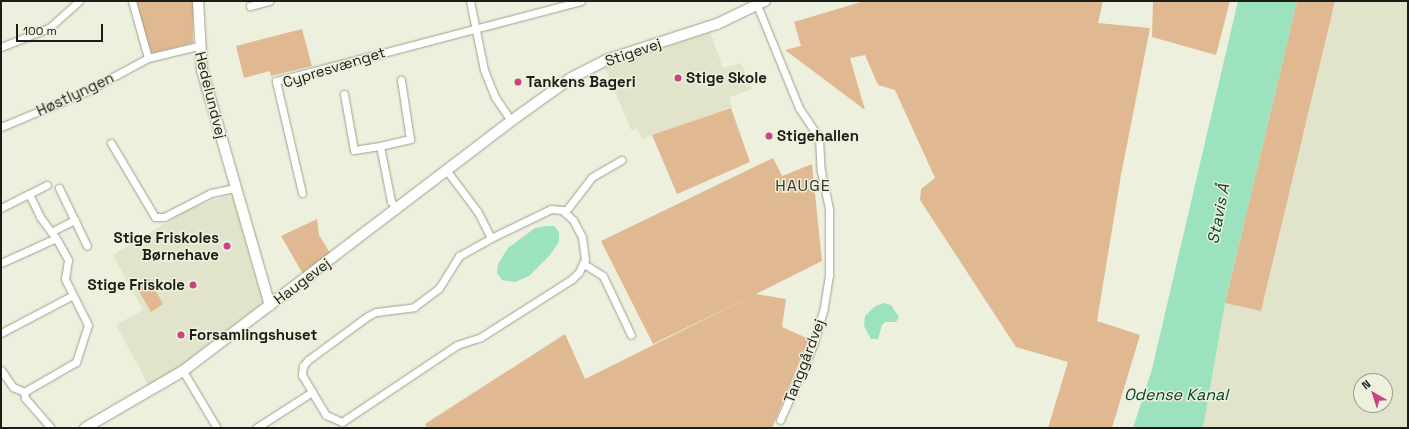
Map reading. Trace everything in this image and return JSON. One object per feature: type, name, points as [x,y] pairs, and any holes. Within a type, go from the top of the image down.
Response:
[{"type":"street","points":[[1,47],[50,28],[79,1]]},
{"type":"street","points":[[132,1],[148,58]]},
{"type":"street","name":"Hedelundvej","points":[[198,1],[198,46],[202,70],[270,305]]},
{"type":"street","points":[[250,6],[269,1]]},
{"type":"street","points":[[470,1],[484,70],[496,97],[511,121]]},
{"type":"street","points":[[475,28],[581,1]]},
{"type":"street","name":"Stigevej","points":[[511,121],[571,78],[593,66],[718,24],[761,3]]},
{"type":"street","name":"Tanggårdvej","points":[[761,3],[799,108],[819,138],[821,171],[829,210],[829,270],[823,311],[814,342],[780,420]]},
{"type":"street","name":"Cypresvænget","points":[[302,193],[276,81],[475,28]]},
{"type":"street","name":"Høstlyngen","points":[[1,127],[87,92],[148,58],[198,46]]},
{"type":"street","points":[[344,94],[354,150],[410,139],[401,80]]},
{"type":"street","name":"Haugevej","points":[[85,428],[183,371],[511,121]]},
{"type":"street","points":[[111,143],[155,217],[164,217],[211,194],[235,188]]},
{"type":"street","points":[[380,146],[391,201],[397,209]]},
{"type":"street","points":[[566,212],[590,178],[622,160]]},
{"type":"street","points":[[447,170],[477,210],[492,238]]},
{"type":"street","points":[[1,208],[47,185]]},
{"type":"street","points":[[58,188],[88,246]]},
{"type":"street","points":[[24,392],[76,362],[88,325],[65,279],[68,260],[29,194]]},
{"type":"street","points":[[551,209],[566,212],[582,237],[584,262],[572,279],[481,337],[457,345],[342,425],[326,415],[302,375],[303,366],[308,360],[368,316],[376,312],[399,311],[414,307],[439,288],[459,256],[551,209]]},
{"type":"street","points":[[1,263],[54,235],[74,220]]},
{"type":"street","points":[[584,262],[603,276],[632,335]]},
{"type":"street","points":[[1,333],[73,295]]},
{"type":"street","points":[[435,360],[439,367]]},
{"type":"street","points":[[1,370],[13,387],[24,392]]},
{"type":"street","points":[[183,371],[217,428]]},
{"type":"street","points":[[24,392],[25,398],[51,428]]},
{"type":"street","points":[[256,428],[312,392]]},
{"type":"shaded area","points":[[135,1],[193,1],[193,43],[154,53],[149,51]]},
{"type":"shaded area","points":[[864,1],[1103,1],[1098,23],[1150,28],[1121,175],[1097,321],[1140,335],[1112,428],[1048,428],[1068,362],[1016,347],[920,200],[921,189],[935,178],[895,90],[878,85],[865,55],[850,58],[865,110],[785,50],[801,46],[794,22]]},
{"type":"shaded area","points":[[1153,1],[1230,1],[1216,55],[1152,37]]},
{"type":"shaded area","points":[[1297,1],[1335,1],[1261,311],[1225,303]]},
{"type":"shaded area","points":[[1335,1],[1408,1],[1408,428],[1203,428],[1225,303],[1261,310]]},
{"type":"shaded area","points":[[302,29],[312,66],[271,76],[270,71],[244,78],[236,46]]},
{"type":"shaded area","name":"Stige Skole","points":[[710,32],[723,68],[741,63],[752,89],[730,97],[732,107],[642,139],[637,128],[631,130],[605,68]]},
{"type":"shaded area","points":[[731,108],[750,162],[677,194],[652,135]]},
{"type":"shaded area","points":[[773,158],[782,176],[812,164],[822,261],[756,294],[786,299],[782,327],[809,339],[772,428],[427,428],[425,424],[565,334],[585,379],[752,296],[653,344],[601,241]]},
{"type":"shaded area","name":"Stige Friskole","points":[[226,196],[233,198],[262,301],[261,305],[176,370],[149,386],[116,325],[143,310],[113,255],[187,210]]},
{"type":"shaded area","points":[[317,219],[319,235],[330,253],[303,274],[281,236]]},
{"type":"shaded area","points":[[149,279],[163,304],[151,312],[136,286]]},
{"type":"water","name":"Odense Kanal","points":[[1238,1],[1297,1],[1225,303],[1203,428],[1133,428],[1152,369]]},
{"type":"water","points":[[554,226],[559,232],[559,242],[550,255],[529,276],[515,282],[502,280],[497,273],[498,264],[508,248],[535,228]]},
{"type":"water","points":[[883,303],[891,305],[899,317],[896,322],[885,322],[882,325],[878,339],[871,339],[864,326],[865,316],[874,307]]},
{"type":"place","name":"Stige Skole","points":[[678,78]]},
{"type":"place","name":"Tankens Bageri","points":[[518,82]]},
{"type":"place","name":"Stigehallen","points":[[769,136]]},
{"type":"place","name":"Stige Friskoles Børnehave","points":[[227,246]]},
{"type":"place","name":"Stige Friskole","points":[[193,285]]},
{"type":"place","name":"Forsamlingshuset","points":[[181,335]]},
{"type":"district","name":"HAUGE","points":[[803,186]]},
{"type":"water label","name":"Stavis Å","points":[[1219,214]]}]
